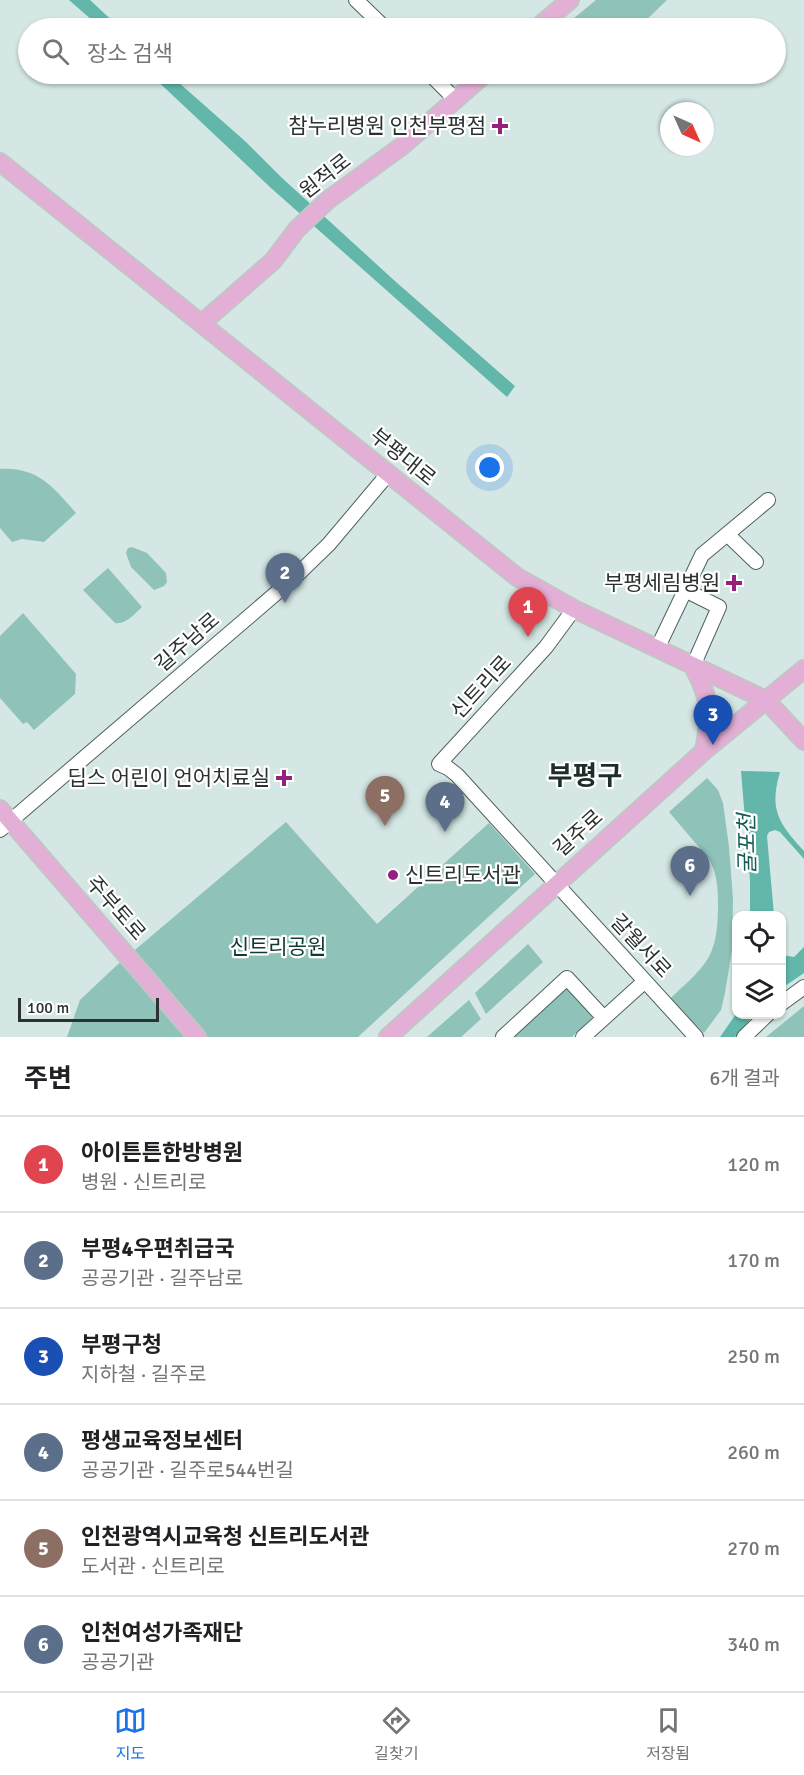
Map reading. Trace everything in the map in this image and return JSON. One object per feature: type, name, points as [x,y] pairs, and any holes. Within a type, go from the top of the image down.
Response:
[{"type":"main road","points":[[549,18],[570,0]]},
{"type":"main road","name":"원적로","points":[[202,323],[273,261],[297,229],[328,200],[402,146],[473,84]]},
{"type":"main road","name":"부평대로","points":[[0,162],[504,567],[544,594],[766,700],[804,741]]},
{"type":"main road","points":[[693,666],[706,692],[708,703],[709,722],[704,751]]},
{"type":"main road","name":"길주로","points":[[388,1037],[704,751],[804,669]]},
{"type":"main road","name":"주부토로","points":[[4,820],[197,1037]]},
{"type":"street","points":[[356,0],[375,18]]},
{"type":"street","points":[[440,84],[455,99]]},
{"type":"street","name":"길주남로","points":[[4,820],[295,576],[328,544],[388,474]]},
{"type":"street","points":[[657,649],[702,555],[768,500]]},
{"type":"street","points":[[727,534],[756,562]]},
{"type":"street","points":[[685,590],[719,607],[693,666]]},
{"type":"street","name":"신트리로","points":[[439,764],[546,647],[574,609]]},
{"type":"street","name":"갈월서로","points":[[439,764],[457,776],[695,1035]]},
{"type":"street","points":[[502,1037],[567,978],[604,1018]]},
{"type":"street","points":[[583,1037],[645,981]]},
{"type":"street","points":[[786,1000],[804,987]]},
{"type":"street","points":[[744,1037],[763,1019]]},
{"type":"green space","points":[[596,0],[667,0],[648,18],[574,18]]},
{"type":"green space","points":[[0,469],[25,471],[35,475],[52,487],[76,513],[44,542],[22,539],[12,542],[0,528]]},
{"type":"green space","points":[[132,547],[147,553],[166,573],[167,582],[164,586],[154,590],[131,567],[126,553],[128,548]]},
{"type":"green space","points":[[108,568],[142,607],[130,618],[119,623],[115,623],[83,590]]},
{"type":"green space","points":[[23,613],[76,674],[75,694],[34,730],[27,722],[23,724],[0,698],[0,636]]},
{"type":"green space","points":[[707,778],[718,790],[723,803],[733,899],[732,950],[721,1010],[704,1033],[670,999],[701,968],[713,949],[717,922],[716,881],[709,859],[669,812]]},
{"type":"green space","name":"신트리공원","points":[[286,822],[377,924],[489,823],[535,874],[358,1037],[67,1037],[80,1000],[116,966]]},
{"type":"green space","points":[[528,944],[543,962],[486,1014],[475,993]]},
{"type":"green space","points":[[565,986],[594,1016],[572,1037],[513,1037]]},
{"type":"green space","points":[[469,1000],[481,1019],[461,1037],[427,1037]]},
{"type":"green space","points":[[804,1006],[804,1037],[766,1037]]},
{"type":"shaded area","points":[[69,0],[90,0],[109,18],[90,18]]},
{"type":"shaded area","points":[[161,84],[180,84],[246,142],[396,282],[515,386],[507,397],[271,188]]},
{"type":"shaded area","name":"굴포천","points":[[741,771],[780,772],[775,796],[778,815],[788,832],[804,851],[804,859],[780,832],[775,830],[769,832],[767,836],[774,911],[750,911],[750,880]]},
{"type":"shaded area","points":[[804,947],[804,973],[786,985],[786,956],[794,957]]},
{"type":"shaded area","points":[[733,1019],[751,1019],[735,1037],[720,1037]]},
{"type":"place","name":"참누리병원 인천부평점","points":[[500,126]]},
{"type":"place","name":"부평세림병원","points":[[734,583]]},
{"type":"place","name":"부평4우편취급국","points":[[285,603]]},
{"type":"place","name":"아이튼튼한방병원","points":[[528,637]]},
{"type":"place","name":"부평구청","points":[[713,745]]},
{"type":"place","name":"딥스 어린이 언어치료실","points":[[284,778]]},
{"type":"place","name":"인천광역시교육청 신트리도서관","points":[[385,826]]},
{"type":"place","name":"평생교육정보센터","points":[[445,832]]},
{"type":"place","name":"신트리도서관","points":[[393,875]]},
{"type":"place","name":"인천여성가족재단","points":[[690,896]]},
{"type":"district","name":"부평구","points":[[585,776]]}]
